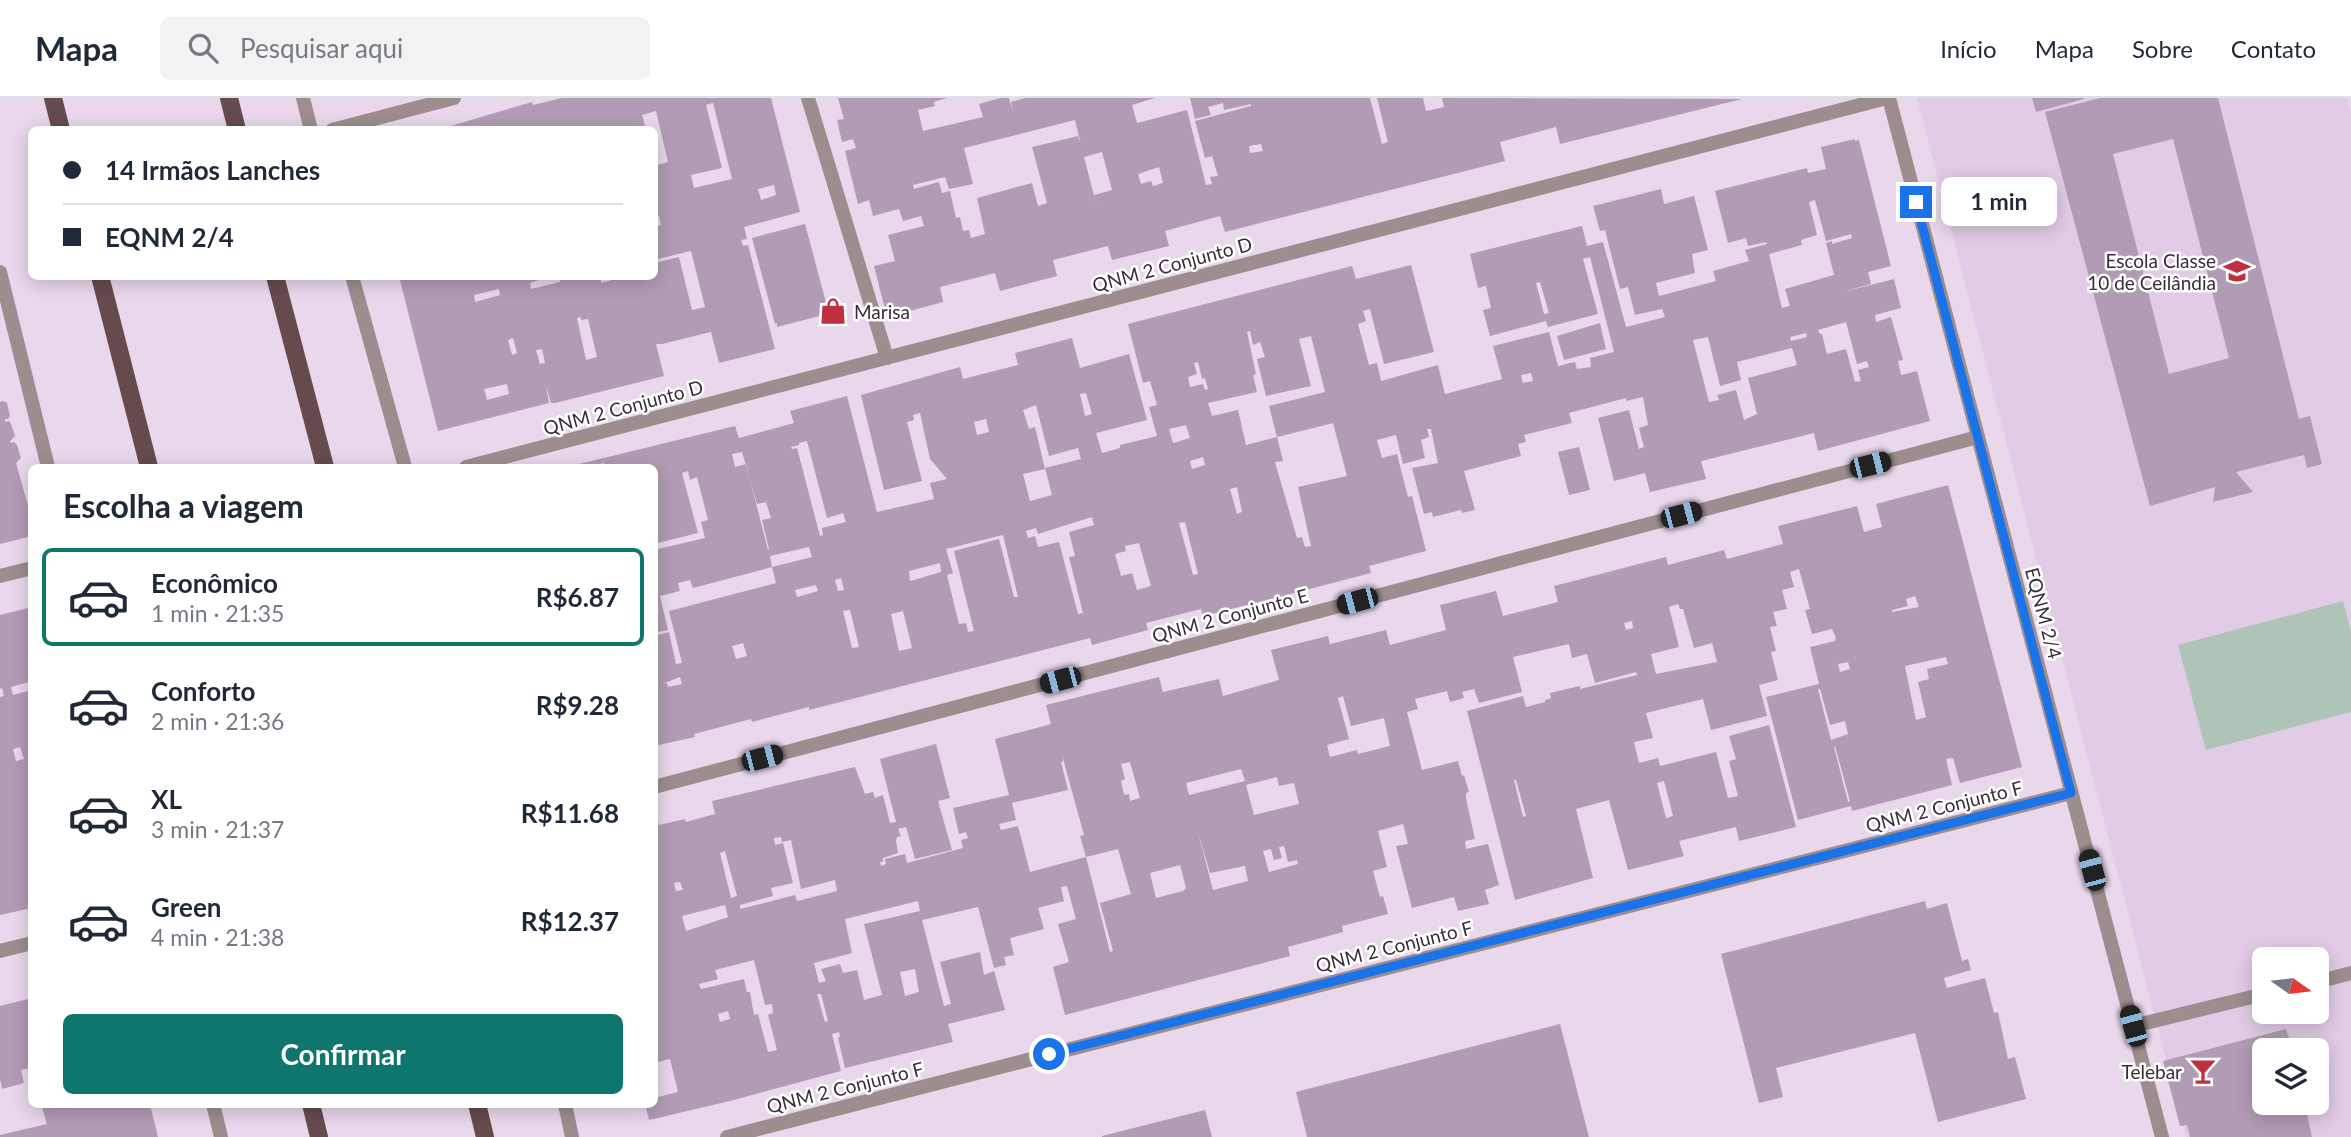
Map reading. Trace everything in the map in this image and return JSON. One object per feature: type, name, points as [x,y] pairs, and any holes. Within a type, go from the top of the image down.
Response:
[{"type":"main road","points":[[53,98],[60,126]]},
{"type":"main road","points":[[229,98],[236,126]]},
{"type":"main road","points":[[101,280],[148,464]]},
{"type":"main road","points":[[276,280],[324,464]]},
{"type":"main road","points":[[312,1108],[319,1137]]},
{"type":"main road","points":[[478,1108],[485,1137]]},
{"type":"street","points":[[303,98],[310,126]]},
{"type":"street","points":[[347,126],[454,98]]},
{"type":"street","points":[[808,98],[887,358]]},
{"type":"street","name":"QNM 2 Conjunto D","points":[[478,464],[1888,98]]},
{"type":"street","name":"EQNM 2/4","points":[[1888,98],[2162,1137]]},
{"type":"street","points":[[0,272],[47,464]]},
{"type":"street","points":[[353,280],[404,464]]},
{"type":"street","name":"QNM 2 Conjunto E","points":[[658,786],[1978,437]]},
{"type":"street","points":[[0,576],[28,569]]},
{"type":"street","name":"QNM 2 Conjunto F","points":[[727,1137],[2071,793]]},
{"type":"street","points":[[0,951],[28,944]]},
{"type":"street","points":[[2329,979],[2351,974]]},
{"type":"street","points":[[2133,1026],[2252,997]]},
{"type":"street","points":[[214,1108],[221,1137]]},
{"type":"street","points":[[566,1108],[572,1137]]},
{"type":"shaded area","points":[[1917,98],[2347,98],[2351,113],[2351,1137],[2186,1137]]},
{"type":"green space","points":[[2343,601],[2351,632],[2351,712],[2206,750],[2178,645]]},
{"type":"building","points":[[562,98],[771,98],[800,212],[744,227],[747,239],[741,240],[743,246],[748,245],[775,349],[719,363],[711,332],[656,344],[664,376],[555,403],[551,403],[546,385],[549,403],[438,431],[400,280],[539,280],[530,283],[531,289],[560,280],[601,280],[601,283],[612,280],[658,280],[658,262],[679,257],[692,310],[705,307],[691,251],[658,259],[658,226],[661,225],[658,216],[658,165],[668,162],[656,111],[642,115],[645,126],[451,126],[532,102],[533,105]],"holes":[[[713,103],[732,179],[694,188],[691,175],[722,168],[706,105]],[[774,185],[776,195],[761,200],[758,189]],[[499,289],[500,295],[475,302],[474,295]],[[577,318],[588,319],[597,357],[586,360]],[[513,338],[517,353],[512,355],[508,340]],[[542,349],[545,363],[540,364],[536,350]],[[507,384],[509,394],[487,400],[484,389]]]},
{"type":"building","points":[[838,98],[947,98],[934,102],[935,106],[918,110],[923,131],[983,117],[979,104],[1000,98],[1009,98],[1013,112],[1011,102],[1025,98],[1155,98],[1132,105],[1137,123],[1187,110],[1206,185],[1212,184],[1210,177],[1218,176],[1212,156],[1205,158],[1195,121],[1251,104],[1224,110],[1223,103],[1208,107],[1211,115],[1195,119],[1190,98],[1370,98],[1382,144],[1388,142],[1377,98],[1423,98],[1426,111],[1444,107],[1442,98],[1742,99],[1560,144],[1556,127],[1500,142],[1505,161],[1225,232],[1220,216],[1165,231],[1169,246],[1112,260],[1108,246],[1053,260],[1057,276],[1000,291],[995,273],[940,287],[943,302],[887,317],[874,266],[895,261],[888,235],[924,226],[921,216],[903,221],[899,209],[873,216],[869,200],[858,204],[845,151],[856,148],[853,139],[842,142],[837,120],[844,119]],"holes":[[[1075,120],[1081,145],[1078,136],[1032,147],[1047,203],[1038,206],[1032,183],[977,198],[985,234],[971,238],[969,230],[963,231],[960,217],[956,218],[950,191],[942,193],[939,182],[914,189],[913,185],[945,177],[949,189],[973,184],[964,148]],[[1261,144],[1263,151],[1250,153],[1249,146]],[[1102,152],[1112,190],[1094,195],[1098,211],[1084,157]],[[1159,167],[1163,183],[1153,186],[1151,181],[1141,184],[1138,174]]]},
{"type":"building","points":[[2032,98],[2084,98],[2084,99],[2036,112]]},
{"type":"building","name":"Escola Classe 10 de Ceilândia","points":[[2100,98],[2218,98],[2299,419],[2310,416],[2322,464],[2307,468],[2304,455],[2236,472],[2253,492],[2213,502],[2215,487],[2150,506],[2045,112]],"holes":[[[2173,139],[2229,358],[2169,374],[2113,154]]]},
{"type":"building","points":[[1859,140],[1891,266],[1868,272],[1871,284],[1839,293],[1894,279],[1901,308],[1875,315],[1876,322],[1891,317],[1903,360],[1898,361],[1901,375],[1917,371],[1930,421],[1818,451],[1814,433],[1701,461],[1706,479],[1650,492],[1645,473],[1614,481],[1598,418],[1629,410],[1639,449],[1644,447],[1639,428],[1648,425],[1643,397],[1626,401],[1626,398],[1569,413],[1572,423],[1524,435],[1526,442],[1518,444],[1521,456],[1464,471],[1475,510],[1462,513],[1461,510],[1433,517],[1432,512],[1424,514],[1412,468],[1438,463],[1431,429],[1427,429],[1429,437],[1421,440],[1425,458],[1403,464],[1396,435],[1377,440],[1382,458],[1397,454],[1408,497],[1412,496],[1426,551],[1369,566],[1371,573],[1259,602],[1203,616],[1201,609],[1146,623],[1148,630],[1092,645],[1090,638],[809,710],[809,707],[752,722],[751,719],[694,734],[695,737],[658,745],[658,635],[669,632],[676,664],[682,663],[669,611],[776,583],[772,567],[693,588],[690,580],[678,583],[680,591],[660,596],[668,630],[658,632],[658,549],[705,538],[701,522],[708,520],[697,477],[690,480],[688,471],[682,473],[698,533],[658,543],[658,464],[579,464],[735,426],[739,438],[794,423],[790,411],[847,396],[877,512],[934,499],[930,483],[947,479],[930,459],[920,413],[913,415],[914,420],[907,422],[922,481],[884,490],[861,395],[960,367],[963,379],[1018,365],[1015,353],[1072,338],[1080,368],[1129,354],[1147,420],[1096,433],[1102,453],[1120,448],[1120,445],[1157,436],[1149,407],[1157,405],[1150,381],[1143,383],[1128,324],[1352,266],[1356,279],[1411,265],[1434,352],[1384,364],[1370,309],[1363,311],[1366,321],[1358,324],[1369,365],[1377,363],[1381,381],[1438,365],[1445,394],[1502,379],[1493,346],[1549,332],[1558,366],[1575,362],[1577,369],[1591,367],[1590,358],[1614,352],[1590,257],[1583,259],[1598,314],[1548,327],[1546,321],[1490,336],[1483,310],[1491,308],[1486,286],[1478,288],[1470,254],[1582,226],[1587,246],[1603,242],[1626,327],[1665,317],[1662,309],[1635,315],[1628,287],[1620,289],[1605,230],[1600,231],[1593,206],[1661,189],[1664,204],[1694,196],[1708,250],[1692,254],[1695,273],[1656,283],[1659,296],[1716,281],[1713,271],[1749,261],[1745,250],[1767,244],[1748,246],[1746,238],[1728,243],[1715,191],[1807,168],[1808,173],[1826,169],[1821,147]],"holes":[[[1815,200],[1826,241],[1851,234],[1852,238],[1832,244],[1832,241],[1826,243],[1834,275],[1785,289],[1790,306],[1782,308],[1769,254],[1802,245],[1801,240],[1817,235],[1809,202]],[[1540,282],[1549,313],[1544,314],[1536,283]],[[1846,322],[1857,364],[1867,361],[1869,367],[1858,370],[1861,381],[1855,382],[1846,349],[1827,354],[1818,330]],[[1250,331],[1253,345],[1260,342],[1265,357],[1257,359],[1266,396],[1311,386],[1299,339],[1311,336],[1325,392],[1269,406],[1277,437],[1246,445],[1238,410],[1212,416],[1208,403],[1257,392],[1247,332]],[[1806,333],[1807,337],[1791,341],[1790,337]],[[1708,337],[1720,386],[1741,380],[1737,362],[1792,348],[1797,365],[1748,378],[1757,414],[1744,420],[1736,390],[1717,395],[1719,400],[1709,402],[1693,340]],[[1198,362],[1202,379],[1205,378],[1208,389],[1205,390],[1203,384],[1190,387],[1188,377],[1197,374],[1194,363]],[[1531,373],[1533,381],[1523,383],[1521,375]],[[1086,393],[1092,414],[1085,416],[1080,394]],[[1036,405],[1049,456],[1078,448],[1081,459],[1045,468],[1052,495],[1030,501],[1023,474],[1045,469],[1035,427],[1029,429],[1023,410]],[[986,419],[989,432],[977,435],[974,422]],[[1333,423],[1347,476],[1298,487],[1311,546],[1305,547],[1302,537],[1297,538],[1275,462],[1283,461],[1277,437]],[[1186,425],[1190,438],[1173,443],[1169,429]],[[807,441],[827,518],[843,513],[846,522],[822,528],[823,535],[820,536],[797,448],[791,447]],[[742,452],[746,464],[735,467],[732,454]],[[1203,457],[1205,465],[1192,469],[1190,461]],[[750,480],[757,504],[766,502],[771,518],[762,520],[768,550]],[[1237,487],[1242,512],[1237,514],[1230,489]],[[1092,517],[1094,525],[1069,532],[1075,556],[1069,557],[1083,613],[1078,614],[1059,542],[1038,547],[1035,536],[1028,538],[1026,531],[1036,528],[1038,534]],[[1185,522],[1198,574],[1193,575],[1179,523]],[[1003,535],[1018,597],[1014,597],[999,539],[954,551],[974,631],[968,632],[966,623],[959,624],[947,575],[953,573],[946,549]],[[1139,543],[1151,586],[1137,590],[1132,573],[1121,576],[1115,554],[1126,551],[1125,546]],[[809,547],[812,557],[772,567],[770,556]],[[940,563],[941,572],[910,581],[909,571]],[[841,578],[844,590],[838,591],[835,580]],[[816,585],[818,591],[797,597],[795,590]],[[850,610],[859,647],[852,648],[843,611]],[[903,611],[912,648],[899,651],[891,614]],[[743,643],[747,656],[736,659],[732,646]],[[680,677],[682,684],[668,687],[667,683],[662,684]]]},
{"type":"building","points":[[805,224],[827,314],[777,327],[752,238]]},
{"type":"building","points":[[1600,323],[1606,349],[1564,360],[1557,336]]},
{"type":"building","points":[[0,402],[7,403],[10,416],[5,422],[9,421],[11,424],[15,436],[10,441],[17,445],[21,458],[16,463],[28,506],[28,537],[0,544]]},
{"type":"building","points":[[1579,447],[1590,490],[1569,495],[1558,452]]},
{"type":"building","points":[[1948,485],[2022,767],[1960,783],[1953,758],[1946,759],[1952,785],[1852,811],[1851,806],[1798,820],[1766,697],[1819,684],[1810,647],[1835,641],[1836,638],[1832,629],[1812,634],[1805,610],[1810,609],[1799,569],[1790,572],[1794,587],[1782,590],[1787,609],[1773,612],[1777,626],[1770,627],[1776,651],[1771,652],[1778,680],[1759,685],[1767,716],[1711,730],[1703,699],[1646,713],[1653,738],[1634,742],[1639,763],[1658,758],[1660,766],[1716,752],[1728,798],[1738,796],[1729,761],[1736,759],[1729,736],[1769,725],[1796,827],[1739,841],[1736,827],[1679,841],[1684,856],[1628,870],[1609,800],[1576,809],[1593,878],[1515,900],[1467,711],[1523,696],[1526,707],[1545,702],[1551,698],[1550,693],[1580,686],[1580,689],[1637,675],[1636,672],[1595,683],[1587,654],[1572,658],[1569,644],[1513,657],[1522,692],[1479,703],[1474,689],[1462,692],[1464,698],[1450,702],[1447,691],[1415,699],[1418,709],[1407,712],[1422,770],[1458,761],[1462,776],[1464,775],[1475,839],[1465,841],[1466,849],[1488,844],[1499,885],[1485,890],[1489,904],[1458,911],[1454,897],[1412,908],[1396,846],[1408,844],[1403,824],[1378,831],[1387,867],[1373,871],[1388,914],[1342,926],[1343,932],[1288,947],[1290,956],[1065,1015],[1053,967],[1069,962],[1058,924],[1076,919],[1067,886],[1061,887],[1064,901],[1038,908],[1044,929],[1010,938],[1014,955],[1004,957],[1006,965],[994,968],[978,907],[922,920],[944,1006],[951,1004],[940,962],[980,952],[984,975],[994,971],[1005,1010],[948,1024],[953,1042],[845,1068],[839,1032],[832,1034],[841,1071],[649,1120],[646,1108],[658,1108],[658,1097],[678,1092],[670,1059],[658,1062],[658,822],[659,825],[685,819],[686,822],[715,814],[712,801],[855,767],[865,794],[873,792],[875,798],[883,795],[890,823],[896,822],[880,759],[936,744],[950,798],[938,801],[952,850],[915,859],[906,827],[898,829],[901,836],[897,837],[896,841],[898,853],[883,858],[881,866],[886,864],[885,859],[905,854],[907,863],[963,848],[961,840],[968,838],[966,832],[959,834],[953,808],[1009,795],[995,739],[1051,724],[1046,705],[1159,677],[1163,692],[1219,679],[1223,696],[1279,680],[1271,650],[1328,636],[1330,644],[1386,630],[1390,645],[1446,630],[1440,605],[1496,591],[1503,616],[1558,602],[1554,586],[1666,557],[1668,565],[1724,550],[1727,559],[1783,544],[1778,526],[1857,506],[1864,532],[1882,527],[1876,504]],"holes":[[[1915,596],[1919,607],[1892,610],[1908,606],[1906,599]],[[1678,604],[1680,609],[1683,609],[1694,648],[1712,643],[1717,662],[1656,674],[1651,654],[1679,647],[1669,607]],[[1632,621],[1633,628],[1626,630],[1624,623]],[[1946,657],[1948,664],[1927,669],[1929,679],[1918,682],[1926,717],[1916,720],[1905,666]],[[1848,662],[1850,669],[1840,672],[1838,664]],[[1818,689],[1830,725],[1845,721],[1848,734],[1831,740]],[[1343,696],[1351,726],[1384,718],[1390,746],[1330,757],[1327,745],[1349,739],[1338,698]],[[1835,746],[1850,801],[1848,802]],[[1062,755],[1084,835],[1080,836],[1086,857],[1030,872],[1018,826],[1001,830],[999,824],[1016,820],[1012,803],[1068,790],[1061,762]],[[1130,762],[1140,798],[1130,801],[1129,794],[1124,795],[1121,781],[1125,779],[1121,764]],[[1241,769],[1245,781],[1189,795],[1186,783]],[[1277,777],[1279,786],[1294,783],[1299,804],[1254,815],[1246,785]],[[1514,780],[1526,816],[1523,817]],[[1664,781],[1673,816],[1666,818],[1657,783]],[[1197,829],[1210,873],[1245,866],[1248,881],[1213,890]],[[781,837],[782,842],[791,840],[801,889],[835,880],[837,891],[797,901],[795,895],[740,909],[740,905],[773,896],[771,888],[793,883],[783,843],[775,845],[774,838]],[[1284,846],[1288,862],[1297,860],[1298,864],[1269,872],[1263,851],[1271,849],[1274,860],[1282,858],[1279,847]],[[1118,849],[1131,894],[1100,903],[1113,951],[1110,952],[1086,857]],[[725,851],[737,896],[731,898],[720,853]],[[1180,865],[1186,888],[1156,898],[1150,873]],[[680,882],[683,890],[676,891],[674,883]],[[918,901],[920,911],[864,924],[882,995],[864,1000],[857,970],[843,973],[840,964],[821,969],[826,981],[819,983],[814,963],[852,953],[845,919]],[[725,905],[728,917],[686,931],[682,916]],[[754,960],[765,1005],[772,1004],[773,1013],[768,1015],[777,1050],[768,1052],[758,1014],[754,1015],[750,992],[747,992],[744,979],[701,989],[699,984],[718,979],[715,970]],[[915,969],[919,992],[905,996],[900,972]],[[817,994],[821,994],[828,1021],[825,1022]],[[728,1011],[730,1019],[720,1022],[718,1014]]]},
{"type":"building","points":[[28,608],[28,682],[11,687],[13,695],[28,691],[28,909],[0,915],[0,697],[4,696],[2,688],[0,689],[0,615]],"holes":[[[20,747],[24,759],[16,761],[13,749]]]},
{"type":"building","points":[[1925,901],[1927,909],[1947,903],[1962,961],[1968,959],[1971,970],[1944,978],[1947,988],[1985,978],[1994,1013],[1998,1012],[2008,1059],[2015,1057],[2026,1099],[1938,1122],[1915,1033],[1776,1068],[1783,1097],[1759,1103],[1721,954]]},
{"type":"building","points":[[28,999],[28,1068],[21,1070],[24,1083],[2,1089],[0,1079],[0,1006]]},
{"type":"building","points":[[1560,1024],[1589,1137],[1307,1137],[1296,1092]]},
{"type":"building","points":[[2286,1029],[2289,1038],[2252,1038],[2252,1115],[2307,1115],[2312,1137],[2190,1137],[2187,1125],[2180,1126],[2163,1061]]},
{"type":"building","points":[[42,1108],[151,1108],[158,1137],[0,1137],[47,1124]]},
{"type":"building","points":[[1205,1110],[1212,1137],[1102,1137],[1102,1136]]},
{"type":"place","name":"Escola Classe 10 de Ceilândia","points":[[2237,271]]},
{"type":"place","name":"Marisa","points":[[833,311]]},
{"type":"place","name":"Telebar","points":[[2203,1071]]},
{"type":"route","points":[[1049,1054],[2071,793],[1916,202]]}]
